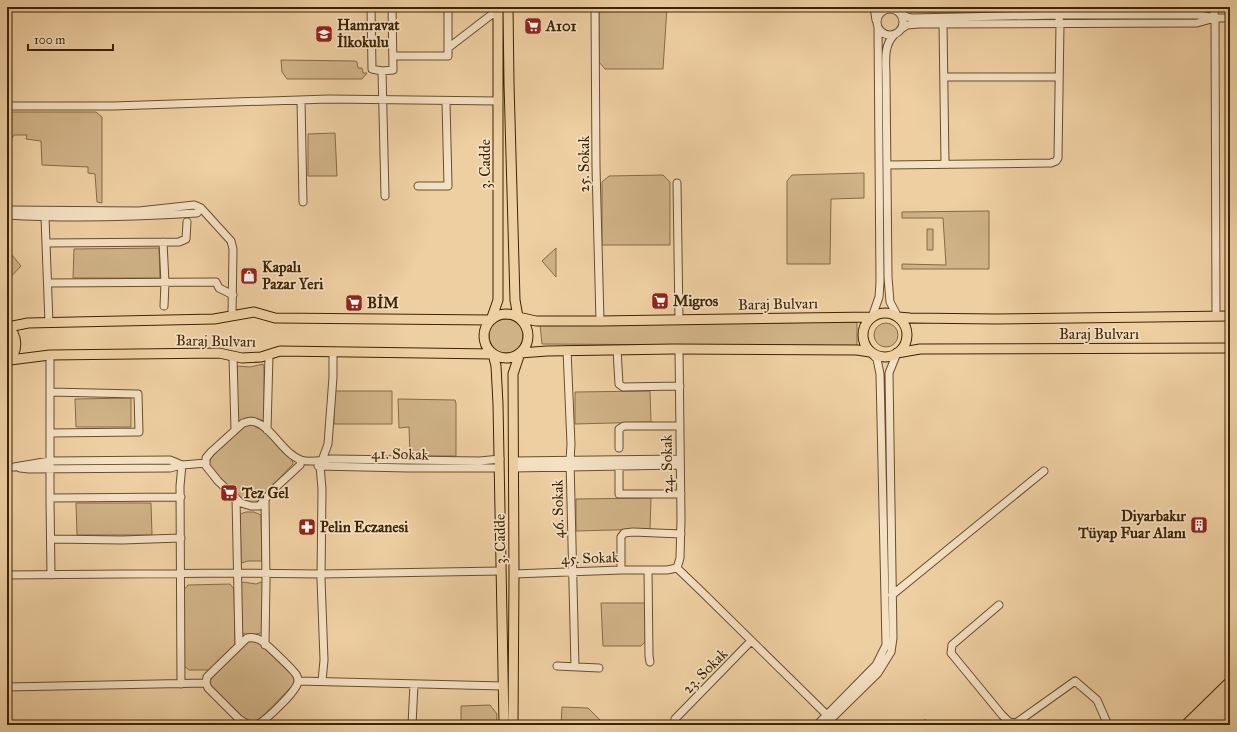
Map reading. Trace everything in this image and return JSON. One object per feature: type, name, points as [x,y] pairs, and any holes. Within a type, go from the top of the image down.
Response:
[{"type":"highway","points":[[1187,725],[1230,683]]},
{"type":"highway","points":[[1199,725],[1230,695]]},
{"type":"highway","points":[[1214,725],[1230,709]]},
{"type":"highway","points":[[1224,725],[1230,719]]},
{"type":"main road","name":"3. Cadde","points":[[508,7],[515,300],[518,317]]},
{"type":"main road","name":"3. Cadde","points":[[491,320],[498,300],[498,10]]},
{"type":"main road","name":"Baraj Bulvarı","points":[[7,325],[28,323],[214,319],[254,312],[275,318],[491,320]]},
{"type":"main road","points":[[520,353],[567,350],[679,349],[857,350],[870,352],[883,357],[897,353],[902,349],[905,342],[907,336],[906,328],[898,317],[885,313],[872,317],[864,327],[862,334],[866,347],[870,352]]},
{"type":"main road","points":[[504,314],[511,314],[518,317],[524,322],[527,328],[528,342],[524,348],[520,353],[513,357],[506,358],[493,354],[485,341],[484,333],[486,326],[497,316],[504,314]]},
{"type":"main road","name":"Baraj Bulvarı","points":[[898,317],[996,319],[1230,316]]},
{"type":"main road","name":"Baraj Bulvarı","points":[[518,317],[536,321],[872,317]]},
{"type":"main road","points":[[7,325],[12,331],[16,343],[14,355],[8,362]]},
{"type":"main road","name":"Baraj Bulvarı","points":[[897,353],[920,349],[1230,348]]},
{"type":"main road","name":"Baraj Bulvarı","points":[[8,362],[50,355],[219,354],[233,357],[254,358],[280,351],[493,354]]},
{"type":"main road","name":"3. Cadde","points":[[513,725],[513,374],[520,353]]},
{"type":"main road","name":"3. Cadde","points":[[493,354],[496,374],[500,464],[504,725]]},
{"type":"street","points":[[371,7],[372,70],[393,70],[392,7]]},
{"type":"street","points":[[393,56],[448,56],[448,7]]},
{"type":"street","name":"25. Sokak","points":[[595,7],[596,175],[600,321]]},
{"type":"street","points":[[872,317],[879,297],[880,282],[878,29],[874,7]]},
{"type":"street","points":[[887,165],[1051,163],[1056,161],[1058,158],[1060,24],[1057,7]]},
{"type":"street","points":[[1213,7],[1215,18],[1216,316]]},
{"type":"street","points":[[876,20],[880,13],[891,8],[907,17],[912,18],[1059,15],[1199,15],[1215,18],[1230,18]]},
{"type":"street","points":[[448,48],[498,10]]},
{"type":"street","points":[[899,12],[903,20],[901,29]]},
{"type":"street","points":[[898,317],[890,302],[889,292],[887,165],[886,48],[888,42],[894,35],[907,26],[919,24],[1197,23],[1215,18]]},
{"type":"street","points":[[943,24],[945,164]]},
{"type":"street","points":[[878,29],[885,34],[894,35]]},
{"type":"street","points":[[382,70],[385,196]]},
{"type":"street","points":[[944,77],[1059,77]]},
{"type":"street","points":[[7,106],[113,106],[301,100],[498,101]]},
{"type":"street","points":[[301,100],[303,202]]},
{"type":"street","points":[[418,186],[448,186],[446,101]]},
{"type":"street","points":[[677,184],[679,320]]},
{"type":"street","points":[[7,210],[139,211],[194,206],[201,208],[231,241],[234,249],[232,316]]},
{"type":"street","points":[[7,215],[45,217],[138,217],[197,213],[201,208]]},
{"type":"street","points":[[45,217],[50,323]]},
{"type":"street","points":[[46,244],[179,242],[186,239],[187,222]]},
{"type":"street","points":[[163,242],[165,283],[164,306]]},
{"type":"street","points":[[48,283],[216,282],[219,288],[233,294]]},
{"type":"street","name":"24. Sokak","points":[[677,568],[680,558],[681,534],[679,349]]},
{"type":"street","name":"46. Sokak","points":[[567,350],[571,444],[570,464],[575,667]]},
{"type":"street","points":[[617,350],[619,384],[623,387],[680,386]]},
{"type":"street","points":[[322,681],[324,660],[321,574],[322,463],[328,444],[334,377],[333,352]]},
{"type":"street","points":[[817,725],[876,665],[886,645],[880,374],[877,359],[870,352]]},
{"type":"street","points":[[825,725],[878,673],[891,652],[893,638],[889,374],[897,353]]},
{"type":"street","points":[[50,355],[51,575]]},
{"type":"street","points":[[267,430],[269,355]]},
{"type":"street","points":[[233,357],[234,430]]},
{"type":"street","points":[[50,392],[138,394],[139,432],[50,433]]},
{"type":"street","points":[[243,422],[256,422],[267,430],[300,463],[259,506],[251,506],[241,503],[218,481],[206,466],[206,458],[243,422]]},
{"type":"street","points":[[620,448],[619,429],[624,426],[680,426]]},
{"type":"street","name":"41. Sokak","points":[[300,463],[312,461],[322,463],[480,461],[500,464]]},
{"type":"street","points":[[513,465],[680,462]]},
{"type":"street","points":[[50,465],[170,468],[182,465],[206,463]]},
{"type":"street","points":[[181,684],[182,573],[180,497],[182,465]]},
{"type":"street","points":[[619,471],[619,494],[681,494]]},
{"type":"street","points":[[892,595],[1044,471]]},
{"type":"street","points":[[50,498],[180,497]]},
{"type":"street","points":[[236,498],[239,645]]},
{"type":"street","points":[[265,500],[265,645]]},
{"type":"street","points":[[621,570],[621,537],[624,533],[681,534]]},
{"type":"street","points":[[50,538],[122,540],[181,538]]},
{"type":"street","points":[[677,568],[827,715]]},
{"type":"street","name":"45. Sokak","points":[[514,574],[621,570],[667,570],[677,568]]},
{"type":"street","points":[[648,570],[650,662]]},
{"type":"street","points":[[7,575],[182,573],[321,574],[501,571]]},
{"type":"street","points":[[999,605],[952,645],[950,650],[1002,715],[1009,722],[1016,723],[1075,681],[1096,700],[1108,725]]},
{"type":"street","points":[[249,725],[236,716],[208,688],[206,683],[207,677],[239,645],[247,638],[252,637],[261,641],[294,672],[298,681],[296,688],[270,715],[257,725]]},
{"type":"street","name":"23. Sokak","points":[[675,719],[752,641]]},
{"type":"street","points":[[557,666],[599,668]]},
{"type":"street","points":[[298,681],[503,686]]},
{"type":"street","points":[[7,687],[206,683]]},
{"type":"street","points":[[412,725],[414,684]]},
{"type":"street","points":[[270,715],[270,725]]},
{"type":"street","points":[[236,716],[236,725]]},
{"type":"shaded area","points":[[599,7],[667,7],[663,69],[605,69],[599,62]]},
{"type":"shaded area","points":[[896,7],[1050,7],[1046,13],[910,12]]},
{"type":"shaded area","points":[[281,60],[355,61],[357,62],[358,68],[362,68],[363,73],[367,73],[362,79],[287,79],[282,72]]},
{"type":"shaded area","points":[[11,112],[96,112],[102,117],[102,203],[97,202],[95,174],[88,173],[88,167],[42,165],[41,141],[26,139],[27,135],[14,135],[10,138]]},
{"type":"shaded area","points":[[335,133],[337,176],[308,176],[308,134]]},
{"type":"shaded area","points":[[864,173],[864,198],[831,199],[830,264],[787,264],[787,181],[792,175]]},
{"type":"shaded area","points":[[663,175],[670,182],[670,245],[602,245],[602,182],[609,176]]},
{"type":"shaded area","points":[[989,211],[989,269],[902,269],[902,264],[946,265],[943,218],[902,218],[902,212]]},
{"type":"shaded area","points":[[927,229],[933,229],[933,250],[927,250]]},
{"type":"shaded area","points":[[159,248],[160,278],[73,278],[74,249]]},
{"type":"shaded area","points":[[556,248],[556,277],[542,261]]},
{"type":"shaded area","points":[[7,249],[21,266],[7,281]]},
{"type":"shaded area","points":[[503,319],[509,319],[518,324],[522,330],[522,342],[518,348],[509,353],[503,353],[494,348],[489,339],[489,333],[494,324]]},
{"type":"shaded area","points":[[857,322],[857,346],[542,344],[540,325]]},
{"type":"shaded area","points":[[886,323],[895,326],[898,335],[895,344],[886,347],[877,344],[874,335],[877,326]]},
{"type":"shaded area","points":[[7,331],[10,333],[13,345],[7,358]]},
{"type":"shaded area","points":[[263,364],[264,421],[252,417],[239,421],[237,420],[237,366],[250,367]]},
{"type":"shaded area","points":[[334,391],[392,391],[392,424],[334,424]]},
{"type":"shaded area","points":[[650,391],[651,422],[575,424],[575,392]]},
{"type":"shaded area","points":[[131,398],[131,427],[76,427],[75,399]]},
{"type":"shaded area","points":[[398,399],[455,400],[456,456],[410,456],[409,427],[399,428]]},
{"type":"shaded area","points":[[245,424],[253,424],[258,426],[273,438],[289,455],[293,464],[257,502],[251,503],[245,502],[237,496],[209,464],[211,458]]},
{"type":"shaded area","points":[[651,498],[650,529],[576,531],[576,499]]},
{"type":"shaded area","points":[[76,503],[151,503],[152,535],[77,535]]},
{"type":"shaded area","points":[[254,512],[261,515],[262,561],[248,561],[241,563],[240,514]]},
{"type":"shaded area","points":[[261,582],[263,583],[262,632],[258,634],[242,633],[241,583],[256,584]]},
{"type":"shaded area","points":[[230,584],[234,589],[235,644],[210,670],[189,670],[184,666],[184,590],[188,585]]},
{"type":"shaded area","points":[[601,603],[646,603],[646,641],[641,646],[603,646]]},
{"type":"shaded area","points":[[254,639],[296,679],[296,682],[254,724],[248,722],[212,688],[209,683],[213,676],[249,641]]},
{"type":"shaded area","points":[[490,705],[497,714],[496,725],[461,725],[461,706]]},
{"type":"shaded area","points":[[562,707],[588,708],[605,725],[561,725]]},
{"type":"place","name":"A101","points":[[533,26]]},
{"type":"place","name":"Hamravat İlkokulu","points":[[324,34]]},
{"type":"place","name":"Kapalı Pazar Yeri","points":[[249,276]]},
{"type":"place","name":"Migros","points":[[660,301]]},
{"type":"place","name":"BİM","points":[[354,303]]},
{"type":"place","name":"Tez Gel","points":[[229,493]]},
{"type":"place","name":"Diyarbakır Tüyap Fuar Alanı","points":[[1199,525]]},
{"type":"place","name":"Pelin Eczanesi","points":[[307,527]]}]
